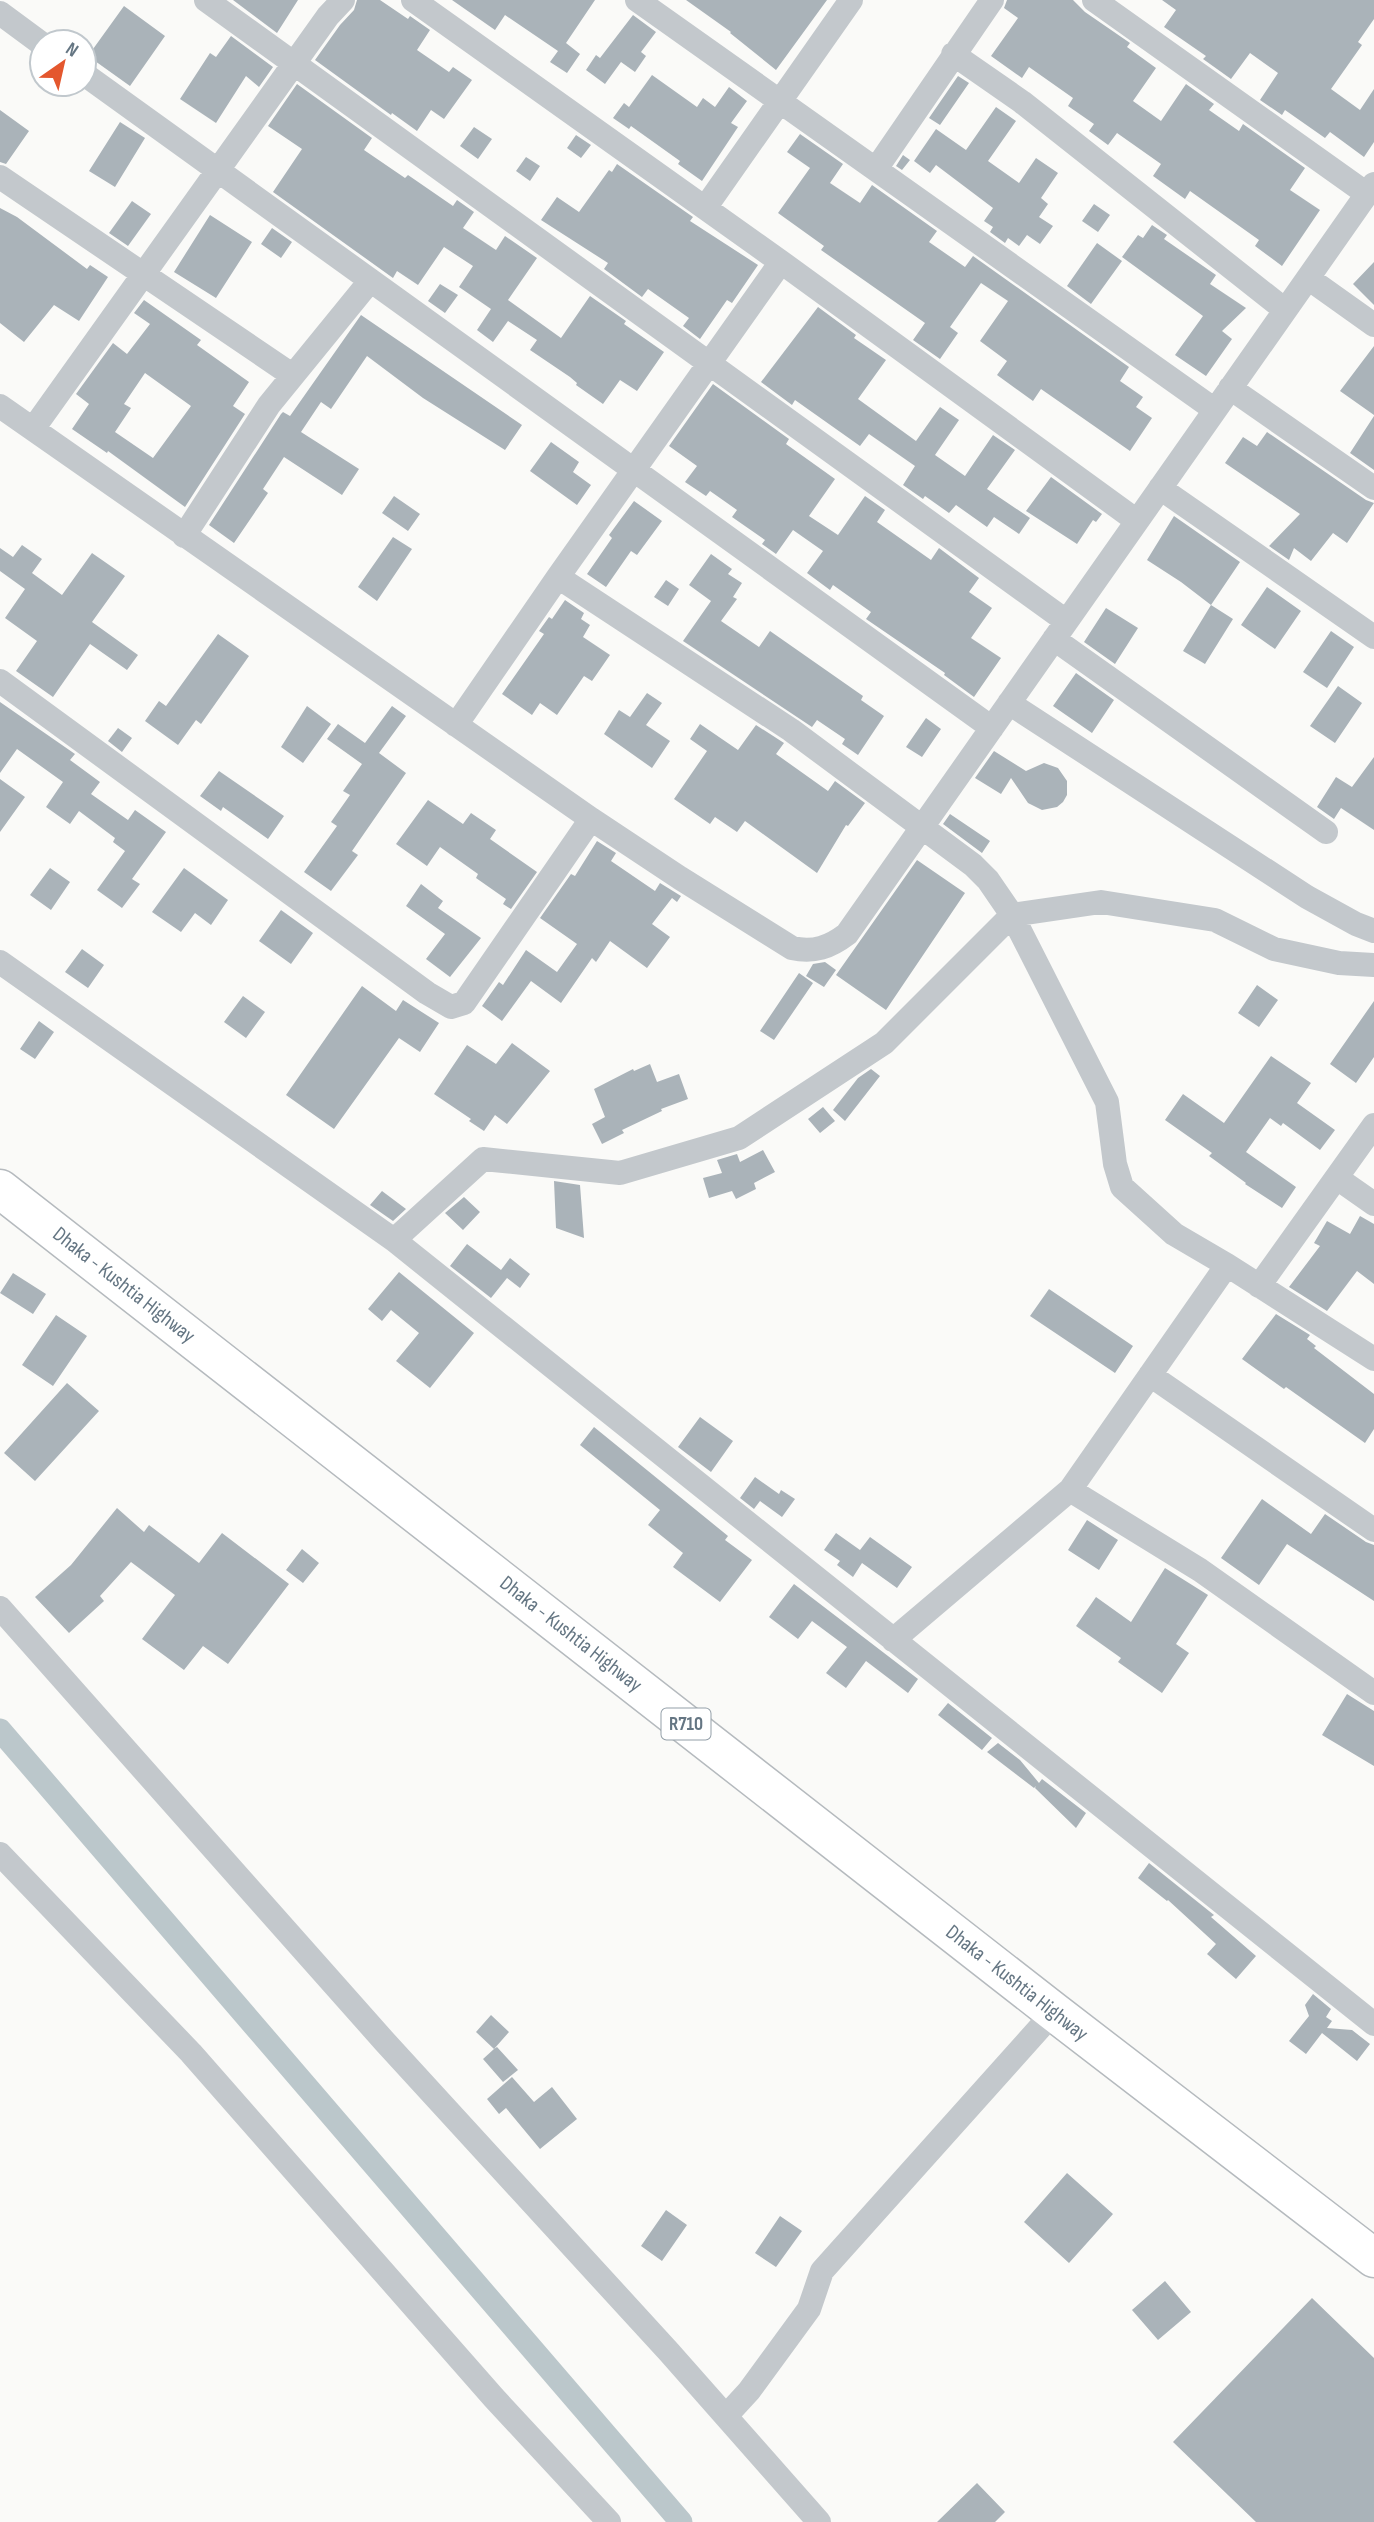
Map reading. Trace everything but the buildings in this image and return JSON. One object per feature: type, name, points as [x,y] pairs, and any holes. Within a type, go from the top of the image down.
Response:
[{"type":"main road","name":"Dhaka - Kushtia Highway","points":[[0,1189],[1054,2012],[1374,2258]]},
{"type":"street","points":[[206,0],[709,364],[1326,832]]},
{"type":"street","points":[[33,429],[141,274],[328,16],[344,0]]},
{"type":"street","points":[[413,0],[781,262],[1137,521]]},
{"type":"street","points":[[637,0],[1215,410]]},
{"type":"street","points":[[705,208],[851,0]]},
{"type":"street","points":[[876,169],[992,0]]},
{"type":"street","points":[[0,406],[591,819],[792,948],[805,951],[834,944],[847,934],[1371,189],[1094,0]]},
{"type":"street","points":[[0,13],[28,34]]},
{"type":"street","points":[[953,54],[1022,102],[1285,310]]},
{"type":"street","points":[[98,84],[992,728]]},
{"type":"street","points":[[0,177],[292,375]]},
{"type":"street","points":[[457,725],[558,577],[781,262]]},
{"type":"street","points":[[1308,278],[1374,325]]},
{"type":"street","points":[[184,536],[269,405],[370,281]]},
{"type":"street","points":[[1230,388],[1374,488]]},
{"type":"street","points":[[1160,488],[1374,637]]},
{"type":"street","points":[[558,577],[791,730],[973,865],[988,880],[1012,915],[1107,1102],[1115,1164],[1122,1187],[1174,1234],[1329,1328],[1374,1359]]},
{"type":"street","points":[[0,681],[427,993],[451,1007],[464,1003],[591,819]]},
{"type":"street","points":[[1009,703],[1307,897],[1374,931]]},
{"type":"street","points":[[394,1240],[483,1159],[620,1173],[739,1138],[884,1043],[1012,915],[1101,902],[1215,920],[1274,948],[1339,963],[1374,965]]},
{"type":"street","points":[[0,962],[394,1240],[1374,2024]]},
{"type":"street","points":[[1259,1286],[1374,1125]]},
{"type":"street","points":[[1337,1178],[1374,1204]]},
{"type":"street","points":[[893,1640],[1070,1490],[1227,1265]]},
{"type":"street","points":[[1150,1375],[1374,1530]]},
{"type":"street","points":[[1070,1490],[1200,1570],[1374,1693]]},
{"type":"street","points":[[0,1608],[385,2042],[726,2416],[819,2522]]},
{"type":"street","points":[[0,1854],[191,2053],[494,2398],[609,2522]]},
{"type":"street","points":[[726,2416],[749,2391],[809,2309],[822,2271],[1054,2012]]},
{"type":"waterway","points":[[0,1730],[681,2522]]}]
